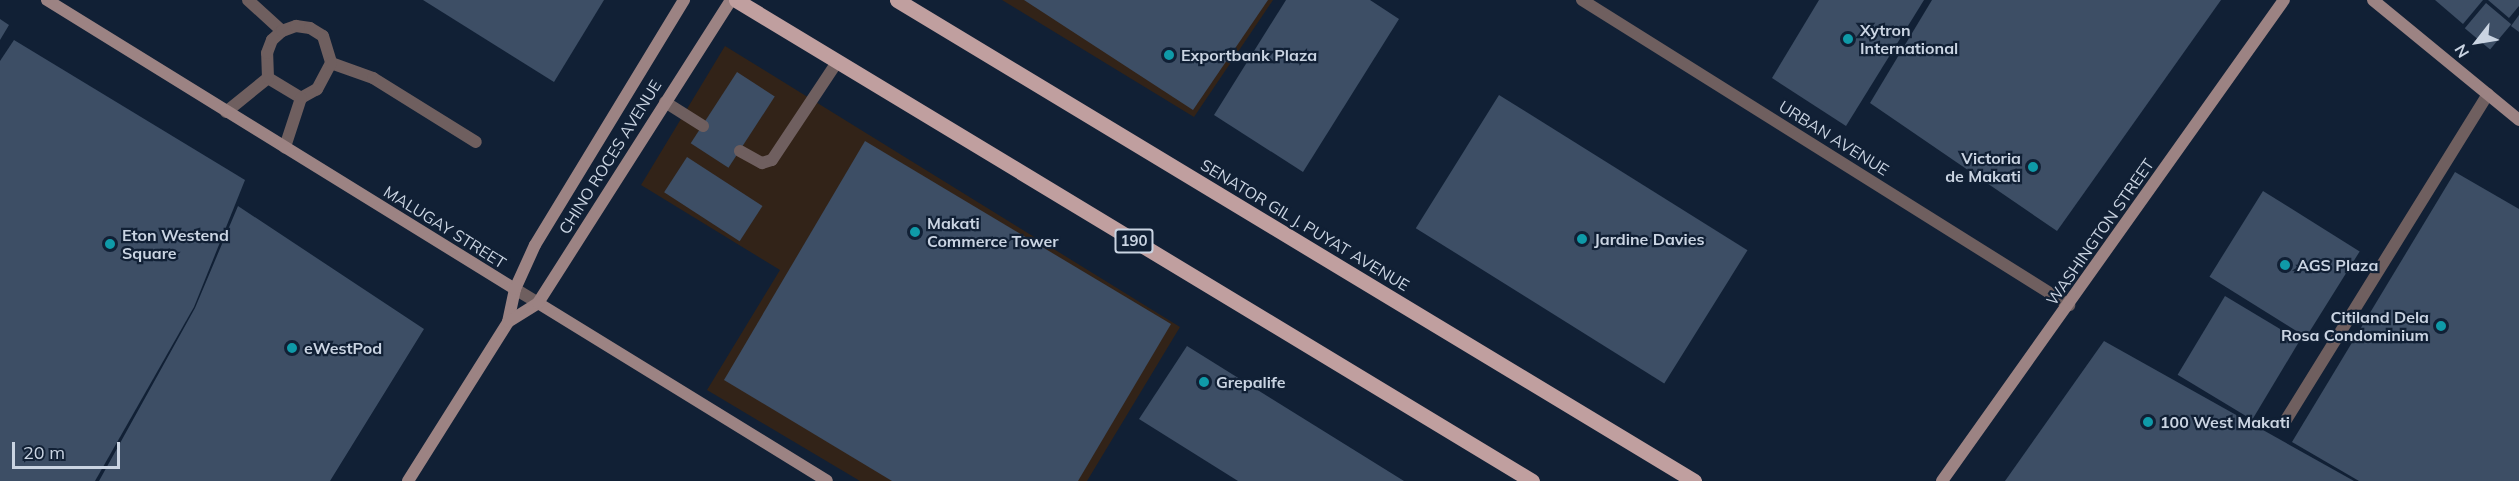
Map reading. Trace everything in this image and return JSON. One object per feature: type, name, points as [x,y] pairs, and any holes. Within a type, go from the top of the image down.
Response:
[{"type":"main road","name":"190","points":[[736,0],[1532,481]]},
{"type":"main road","name":"SENATOR GIL J. PUYAT AVENUE","points":[[897,0],[1694,481]]},
{"type":"street","name":"MALUGAY STREET","points":[[47,0],[827,481]]},
{"type":"street","points":[[248,0],[282,31]]},
{"type":"street","name":"CHINO ROCES AVENUE","points":[[408,481],[508,322],[515,289],[535,245],[684,0]]},
{"type":"street","name":"CHINO ROCES AVENUE","points":[[508,322],[538,303],[731,0]]},
{"type":"street","name":"URBAN AVENUE","points":[[1582,0],[2069,304]]},
{"type":"street","name":"WASHINGTON STREET","points":[[1942,481],[2284,0]]},
{"type":"street","points":[[2373,0],[2519,120]]},
{"type":"street","points":[[268,78],[267,53],[272,40],[282,31],[296,26],[310,28],[322,36],[331,63],[317,89],[301,98],[285,147]]},
{"type":"street","points":[[740,151],[762,163],[772,160],[837,62]]},
{"type":"street","points":[[331,63],[373,78],[476,142]]},
{"type":"street","points":[[226,112],[268,78]]},
{"type":"street","points":[[268,78],[301,98]]},
{"type":"street","points":[[2284,423],[2488,94]]},
{"type":"street","points":[[664,102],[703,126]]},
{"type":"shaded area","name":"Exportbank Plaza","points":[[1002,0],[1273,0],[1194,117]]},
{"type":"shaded area","name":"Makati Commerce Tower","points":[[725,46],[1180,327],[1087,481],[860,481],[707,390],[780,270],[641,185]]},
{"type":"building","points":[[423,0],[604,0],[554,82]]},
{"type":"building","name":"Exportbank Plaza","points":[[1024,0],[1268,0],[1193,110]]},
{"type":"building","points":[[1286,0],[1370,0],[1399,19],[1303,172],[1214,115]]},
{"type":"building","name":"Xytron International","points":[[1819,0],[1924,0],[1846,126],[1772,78]]},
{"type":"building","name":"Victoria de Makati","points":[[1932,0],[2221,0],[2057,231],[1870,103]]},
{"type":"building","points":[[2435,0],[2483,0],[2463,24]]},
{"type":"building","points":[[2488,0],[2519,0],[2519,6],[2509,18]]},
{"type":"building","points":[[2486,3],[2511,24],[2490,49],[2465,28]]},
{"type":"building","points":[[2519,15],[2519,32],[2511,26]]},
{"type":"building","points":[[0,19],[9,25],[0,40]]},
{"type":"building","name":"Eton Westend Square","points":[[14,40],[245,180],[194,307],[95,481],[0,481],[0,61]]},
{"type":"building","points":[[737,72],[775,97],[728,168],[691,143]]},
{"type":"building","name":"Jardine Davies","points":[[1499,95],[1747,250],[1664,383],[1416,228]]},
{"type":"building","name":"Makati Commerce Tower","points":[[865,141],[1171,324],[1078,481],[892,481],[724,380]]},
{"type":"building","points":[[687,157],[762,206],[740,241],[664,192]]},
{"type":"building","name":"Citiland Dela Rosa Condominium","points":[[2455,172],[2519,209],[2519,481],[2359,481],[2292,442]]},
{"type":"building","name":"AGS Plaza","points":[[2263,191],[2360,251],[2306,337],[2209,277]]},
{"type":"building","name":"eWestPod","points":[[238,206],[424,329],[330,481],[99,481],[195,308]]},
{"type":"building","points":[[2225,296],[2300,341],[2252,420],[2178,375]]},
{"type":"building","name":"100 West Makati","points":[[2104,341],[2354,481],[2005,481]]},
{"type":"building","name":"Grepalife","points":[[1187,346],[1404,481],[1238,481],[1139,419]]},
{"type":"place","name":"Xytron International","points":[[1848,39]]},
{"type":"place","name":"Exportbank Plaza","points":[[1169,55]]},
{"type":"place","name":"Victoria de Makati","points":[[2033,167]]},
{"type":"place","name":"Makati Commerce Tower","points":[[915,232]]},
{"type":"place","name":"Jardine Davies","points":[[1582,239]]},
{"type":"place","name":"Eton Westend Square","points":[[110,244]]},
{"type":"place","name":"AGS Plaza","points":[[2285,265]]},
{"type":"place","name":"Citiland Dela Rosa Condominium","points":[[2441,326]]},
{"type":"place","name":"eWestPod","points":[[292,348]]},
{"type":"place","name":"Grepalife","points":[[1204,382]]},
{"type":"place","name":"100 West Makati","points":[[2148,422]]}]
